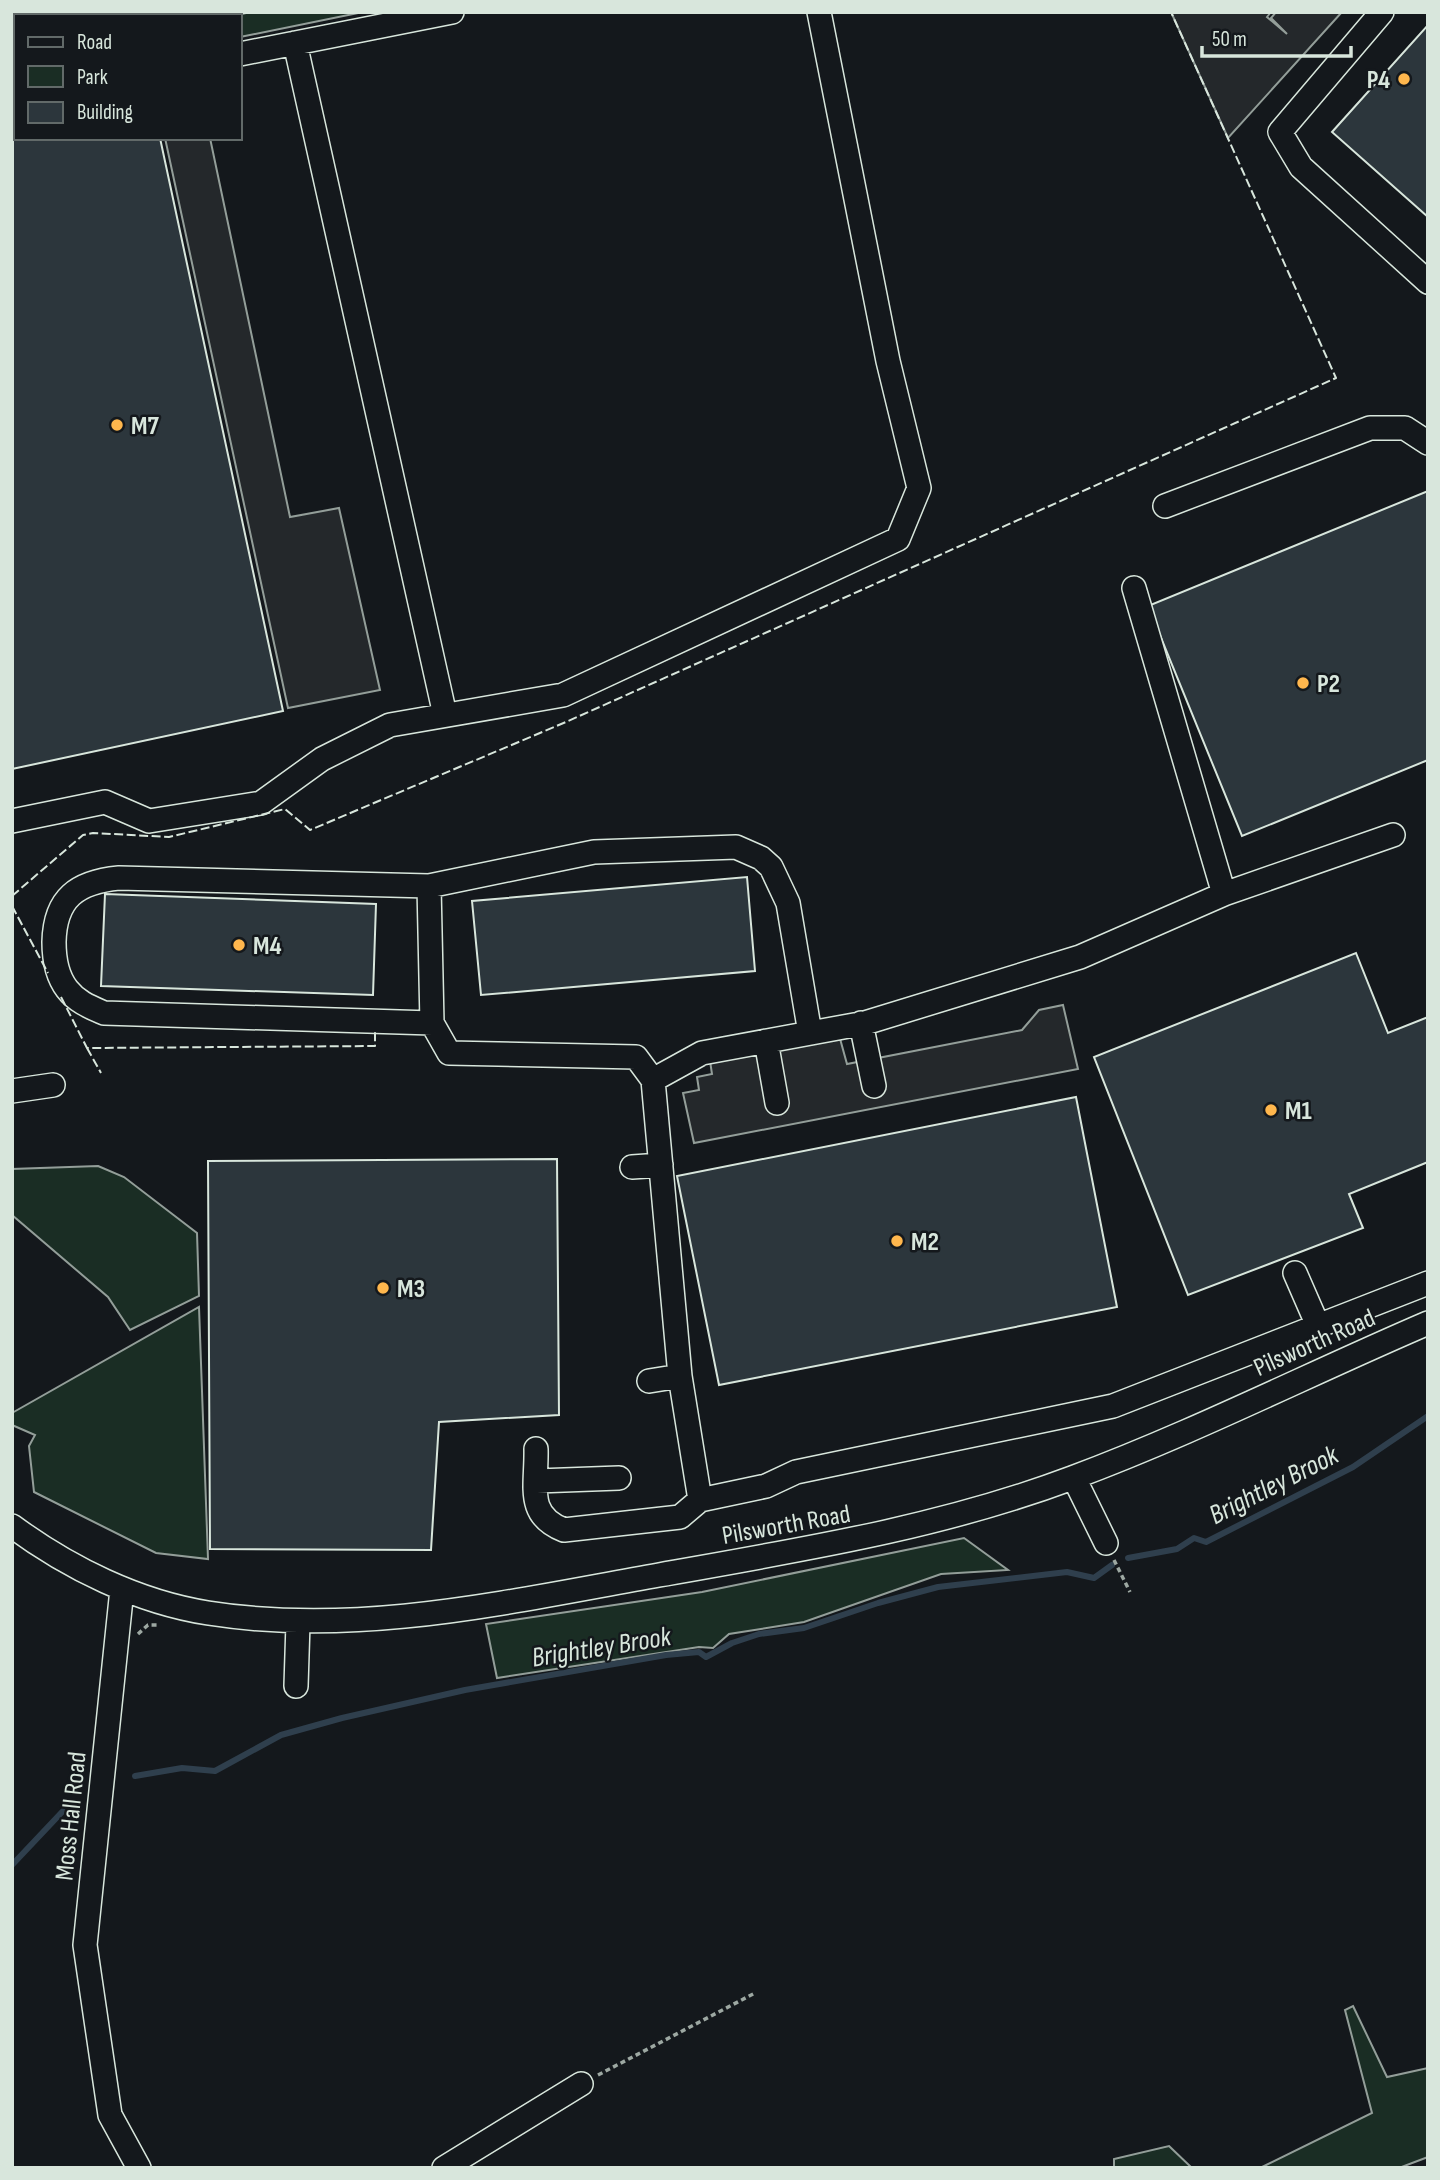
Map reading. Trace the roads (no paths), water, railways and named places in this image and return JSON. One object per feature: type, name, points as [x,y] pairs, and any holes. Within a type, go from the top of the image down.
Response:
[{"type":"street","points":[[242,54],[452,12]]},
{"type":"street","points":[[12,821],[105,802],[149,821],[261,803],[322,759],[390,725],[563,695],[898,539],[919,488],[888,361],[819,12]]},
{"type":"street","points":[[1382,12],[1280,132],[1301,167],[1428,282]]},
{"type":"street","points":[[295,43],[445,715]]},
{"type":"street","points":[[1165,506],[1370,428],[1405,428],[1428,443]]},
{"type":"street","points":[[1134,588],[1224,894]]},
{"type":"street","points":[[653,1080],[702,1053],[861,1023],[1080,957],[1224,894],[1393,835]]},
{"type":"street","points":[[432,1023],[104,1013],[81,1003],[66,989],[57,971],[54,953],[59,911],[67,898],[98,880],[151,877],[429,886],[557,857],[594,852],[736,847],[747,850],[771,867],[788,903],[810,1033]]},
{"type":"street","points":[[429,886],[432,1023],[449,1053],[636,1057],[653,1080],[680,1376],[700,1500]]},
{"type":"street","points":[[861,1023],[874,1086]]},
{"type":"street","points":[[766,1041],[777,1103]]},
{"type":"street","points":[[12,1091],[53,1085]]},
{"type":"street","points":[[632,1167],[661,1165]]},
{"type":"street","points":[[1295,1273],[1319,1328]]},
{"type":"street","points":[[536,1449],[537,1512],[546,1523],[564,1530],[680,1517],[700,1500],[766,1486],[796,1472],[1113,1406],[1319,1328],[1428,1283]]},
{"type":"street","name":"Pilsworth Road","points":[[122,1589],[205,1613],[298,1623],[439,1613],[877,1536],[986,1508],[1073,1478],[1428,1323]]},
{"type":"street","points":[[649,1381],[680,1376]]},
{"type":"street","points":[[537,1480],[619,1478]]},
{"type":"street","points":[[1073,1478],[1106,1543]]},
{"type":"street","points":[[12,1526],[75,1565],[122,1589]]},
{"type":"street","name":"Moss Hall Road","points":[[122,1589],[85,1945],[110,2116],[139,2168]]},
{"type":"street","points":[[296,1686],[298,1623]]},
{"type":"street","points":[[444,2168],[581,2084]]},
{"type":"waterway","name":"Brightley Brook","points":[[1128,1558],[1177,1549],[1194,1538],[1206,1542],[1353,1467],[1428,1416]]},
{"type":"waterway","name":"Brightley Brook","points":[[135,1776],[182,1768],[215,1771],[281,1735],[465,1690],[666,1655],[699,1652],[706,1657],[732,1643],[759,1634],[804,1628],[878,1603],[938,1587],[1067,1572],[1094,1578],[1112,1565]]},
{"type":"waterway","name":"Brightley Brook","points":[[12,1865],[63,1811]]},
{"type":"place","name":"P4","points":[[1404,79]]},
{"type":"place","name":"M7","points":[[117,425]]},
{"type":"place","name":"P2","points":[[1303,683]]},
{"type":"place","name":"M4","points":[[239,945]]},
{"type":"place","name":"M1","points":[[1271,1110]]},
{"type":"place","name":"M2","points":[[897,1241]]},
{"type":"place","name":"M3","points":[[383,1288]]}]
